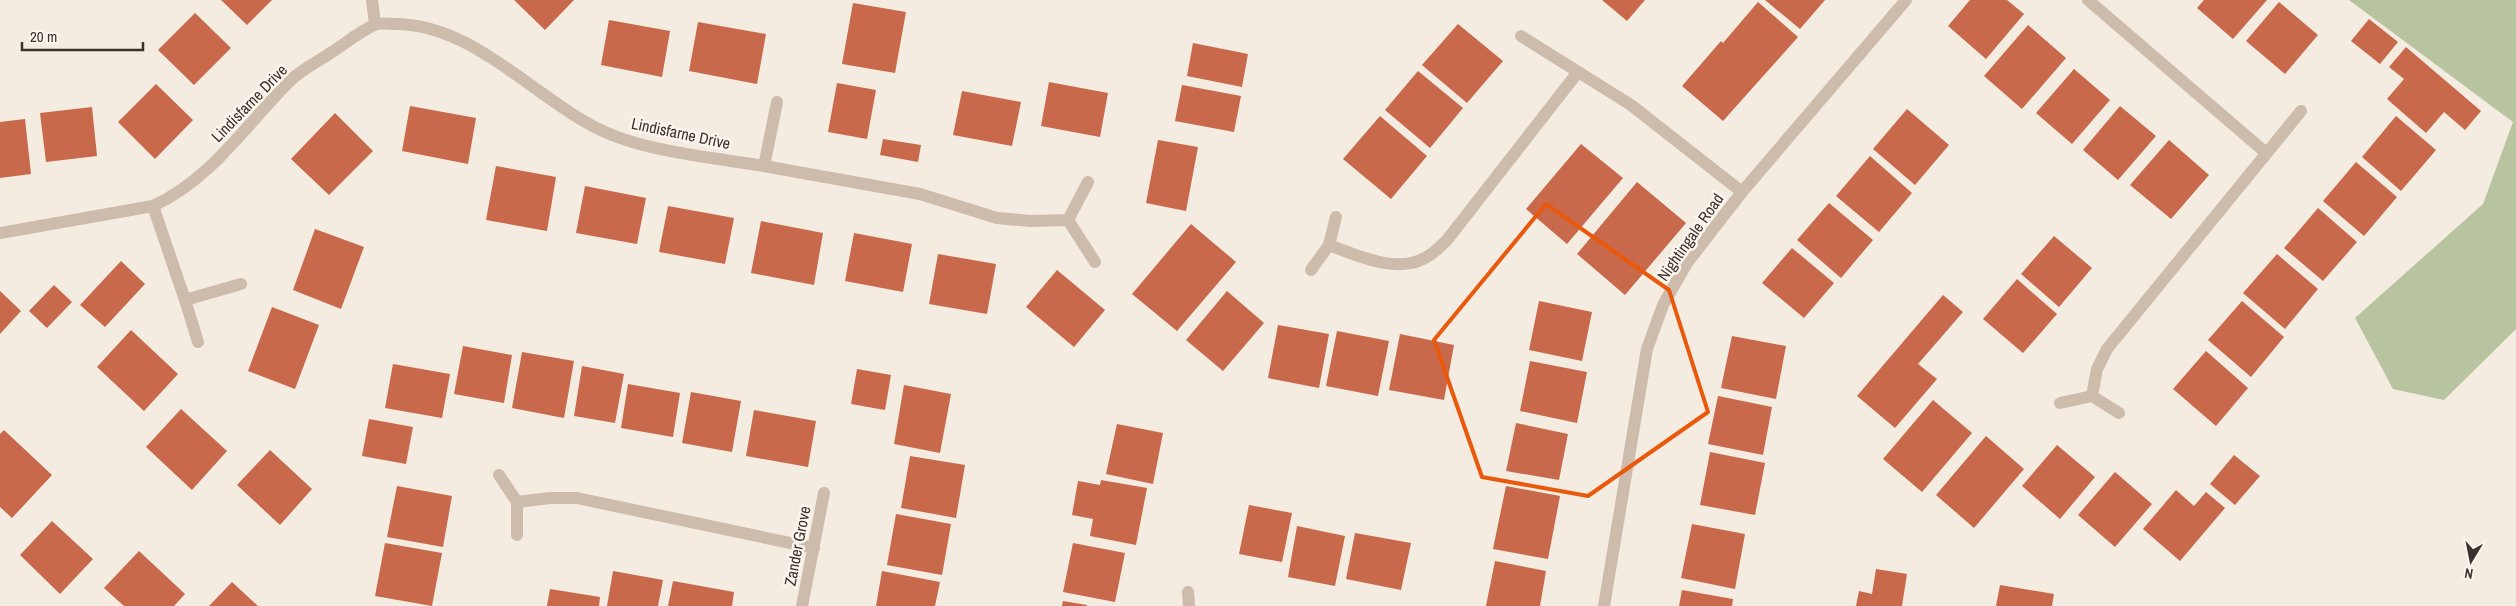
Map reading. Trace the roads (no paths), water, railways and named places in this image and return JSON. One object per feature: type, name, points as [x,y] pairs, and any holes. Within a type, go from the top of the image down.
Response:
[{"type":"street","points":[[372,0],[375,24]]},
{"type":"street","name":"Nightingale Road","points":[[1604,606],[1647,348],[1663,305],[1687,263],[1742,192],[1906,0]]},
{"type":"street","points":[[2088,0],[2265,152]]},
{"type":"street","name":"Lindisfarne Drive","points":[[0,233],[153,206],[176,196],[197,180],[293,78],[375,24],[405,24],[438,32],[470,46],[502,65],[583,121],[613,136],[644,145],[920,194],[997,218],[1030,221],[1068,220]]},
{"type":"street","points":[[1521,36],[1631,105],[1742,192]]},
{"type":"street","points":[[1329,245],[1388,264],[1408,264],[1429,256],[1447,240],[1578,72]]},
{"type":"street","points":[[764,166],[777,102]]},
{"type":"street","points":[[2092,396],[2098,369],[2107,349],[2265,152],[2301,111]]},
{"type":"street","points":[[1088,182],[1068,220],[1095,262]]},
{"type":"street","points":[[153,206],[198,342]]},
{"type":"street","points":[[1311,270],[1329,245],[1336,217]]},
{"type":"street","points":[[185,300],[241,284]]},
{"type":"street","points":[[2060,403],[2092,396],[2119,413]]},
{"type":"street","points":[[499,474],[517,502],[517,535]]},
{"type":"street","name":"Zander Grove","points":[[802,606],[824,493]]},
{"type":"street","points":[[517,502],[550,498],[577,498],[814,548]]},
{"type":"street","points":[[1188,592],[1189,606]]}]
